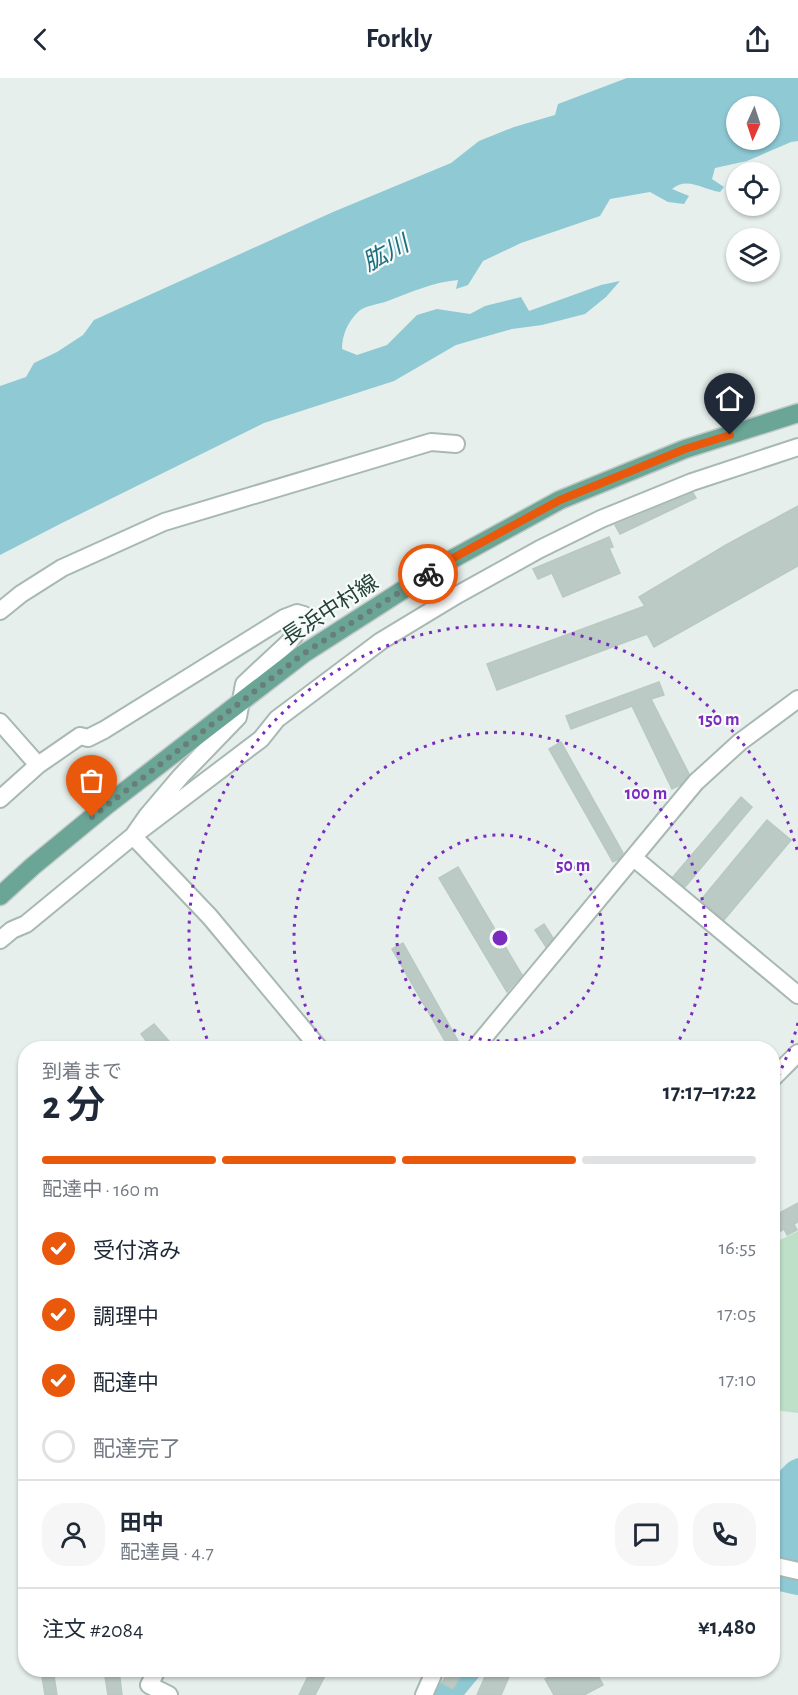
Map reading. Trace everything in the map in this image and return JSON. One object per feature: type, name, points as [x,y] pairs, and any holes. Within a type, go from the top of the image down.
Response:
[{"type":"main road","name":"長浜中村線","points":[[0,896],[99,811],[303,654],[444,563],[560,500],[685,449],[798,413]]},
{"type":"street","points":[[0,611],[21,594],[62,568],[164,522],[431,442],[456,444]]},
{"type":"street","points":[[0,940],[12,930],[26,924],[133,836],[261,739],[277,719],[381,641],[457,595],[540,549],[601,519],[692,483],[798,447]]},
{"type":"street","points":[[0,799],[38,765],[80,736],[88,738],[104,730],[284,618],[297,613],[304,615],[302,626],[289,642],[244,684],[238,717],[174,784],[133,836]]},
{"type":"street","points":[[481,1041],[696,782],[740,742],[798,699]]},
{"type":"street","points":[[0,722],[38,765]]},
{"type":"street","points":[[133,836],[210,917],[313,1041]]},
{"type":"street","points":[[633,858],[798,995]]},
{"type":"street","points":[[780,1071],[798,1053]]},
{"type":"street","points":[[780,1567],[798,1571]]},
{"type":"street","points":[[153,1677],[149,1685],[169,1695]]},
{"type":"street","points":[[424,1695],[432,1677]]},
{"type":"green space","points":[[798,1231],[798,1413],[780,1411],[780,1240]]},
{"type":"water","name":"肱川","points":[[627,78],[798,78],[798,141],[780,147],[780,96],[726,96],[726,150],[772,150],[747,161],[726,162],[726,166],[715,168],[712,179],[724,187],[720,192],[684,184],[672,189],[689,196],[684,204],[668,202],[650,192],[610,199],[600,216],[521,243],[483,261],[468,285],[456,289],[458,280],[439,283],[359,311],[344,333],[342,349],[357,355],[387,345],[417,315],[437,309],[470,314],[485,306],[521,297],[529,311],[601,285],[620,281],[606,297],[585,314],[542,325],[512,329],[456,345],[394,381],[264,423],[0,555],[0,386],[26,377],[34,363],[57,352],[83,335],[94,320],[333,212],[451,163],[479,141],[514,127],[555,115],[558,104]]},
{"type":"water","points":[[798,1458],[798,1565],[780,1560],[780,1471]]},
{"type":"building","points":[[693,493],[696,498],[620,534],[615,525]]},
{"type":"building","points":[[798,506],[798,566],[654,647],[647,634],[497,690],[487,664],[645,606],[639,597],[726,545]]},
{"type":"building","points":[[609,537],[613,547],[609,548],[620,573],[563,597],[552,573],[538,579],[533,569]]},
{"type":"building","points":[[659,682],[664,695],[651,699],[689,774],[680,785],[672,789],[632,706],[571,729],[566,716]]},
{"type":"building","points":[[561,742],[623,853],[613,862],[549,749]]},
{"type":"building","points":[[741,797],[752,807],[685,887],[673,877]]},
{"type":"building","points":[[767,820],[791,840],[724,920],[701,900]]},
{"type":"building","points":[[458,867],[522,975],[507,992],[439,878]]},
{"type":"building","points":[[544,924],[553,938],[546,947],[535,930]]},
{"type":"building","points":[[403,943],[458,1041],[445,1041],[392,949]]},
{"type":"building","points":[[154,1024],[169,1041],[146,1041],[141,1034]]},
{"type":"building","points":[[798,1203],[798,1222],[794,1224],[797,1230],[787,1235],[784,1229],[780,1231],[780,1213]]},
{"type":"building","points":[[42,1677],[54,1677],[57,1695],[45,1695]]},
{"type":"building","points":[[105,1677],[120,1677],[122,1695],[108,1695]]},
{"type":"building","points":[[308,1677],[324,1677],[315,1695],[299,1695]]},
{"type":"building","points":[[445,1677],[460,1677],[453,1689],[442,1683]]},
{"type":"building","points":[[485,1677],[509,1677],[501,1695],[477,1695]]},
{"type":"building","points":[[549,1677],[599,1677],[603,1685],[584,1695],[554,1695],[545,1679]]},
{"type":"waterway","points":[[780,1578],[798,1582]]},
{"type":"waterway","points":[[447,1695],[462,1677]]},
{"type":"way so far","points":[[92,817],[303,654],[428,574]]},
{"type":"route","points":[[428,574],[560,500],[685,449],[730,435]]}]
